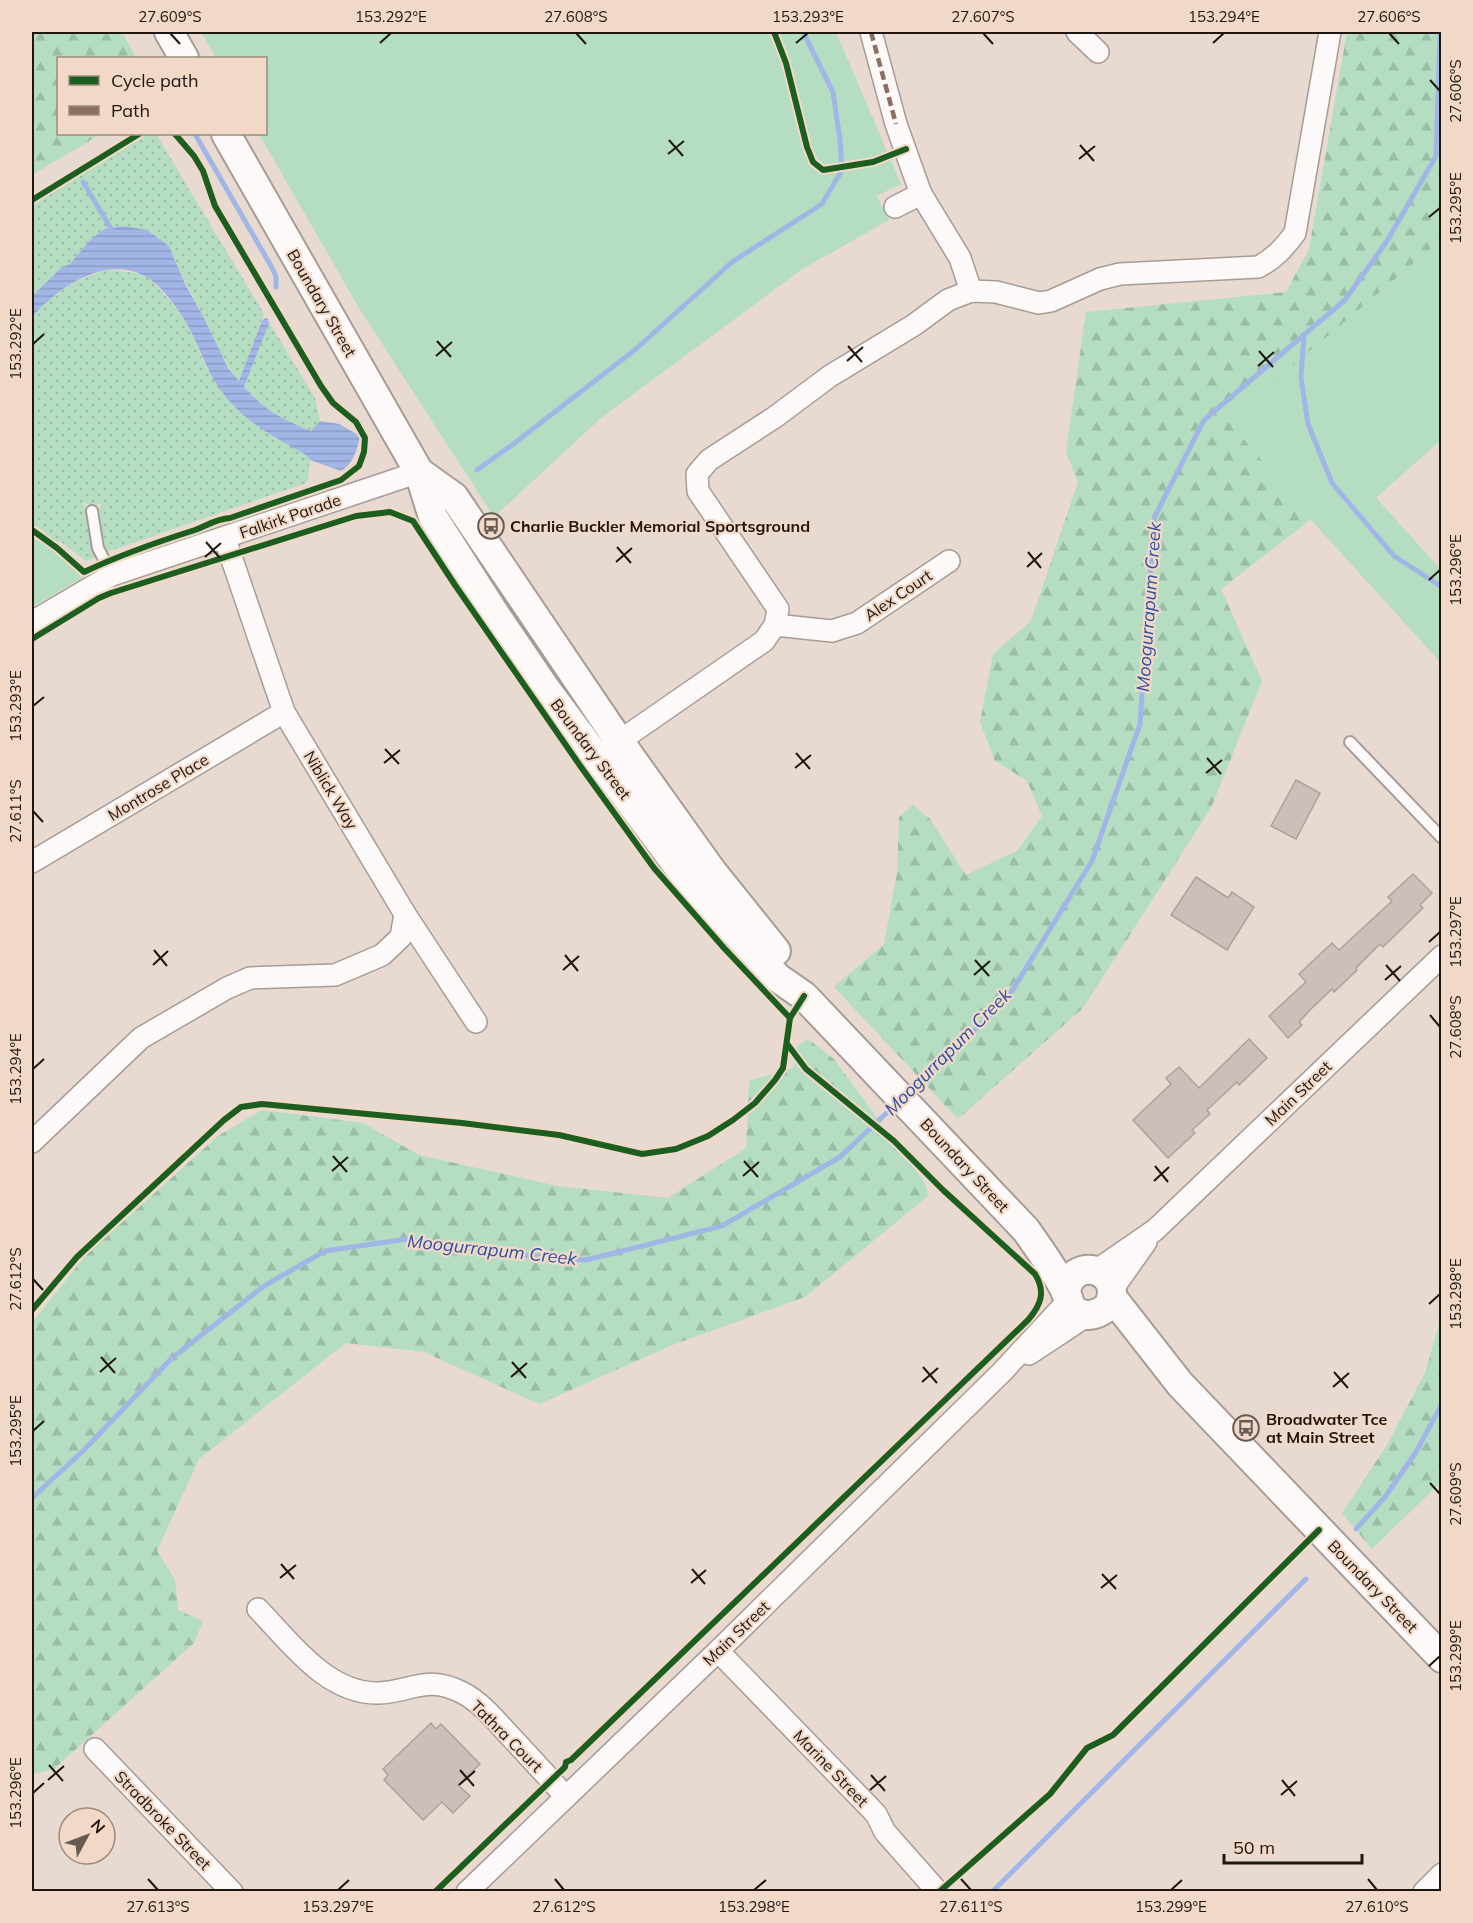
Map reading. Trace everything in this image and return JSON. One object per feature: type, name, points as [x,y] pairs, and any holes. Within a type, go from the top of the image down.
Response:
[{"type":"street","points":[[169,32],[183,57]]},
{"type":"street","points":[[870,32],[896,124],[921,194],[960,258],[971,291]]},
{"type":"street","points":[[1077,32],[1098,52]]},
{"type":"street","points":[[609,748],[764,641],[775,625],[778,609],[698,491],[697,474],[708,460],[775,417],[830,376],[914,325],[948,300],[971,291],[996,292],[1039,303],[1051,301],[1100,279],[1120,274],[1258,267],[1270,261],[1294,233],[1330,32]]},
{"type":"street","name":"Boundary Street","points":[[227,135],[419,472],[433,517],[546,689],[609,748],[694,888],[778,978],[804,996],[943,1140],[1026,1230],[1050,1264],[1091,1294],[1442,1658]]},
{"type":"street","points":[[895,207],[921,194]]},
{"type":"street","name":"Falkirk Parade","points":[[32,622],[112,575],[225,539],[419,472]]},
{"type":"street","name":"Niblick Way","points":[[225,539],[284,712],[405,914],[476,1022]]},
{"type":"street","name":"Alex Court","points":[[775,625],[832,631],[857,623],[949,561]]},
{"type":"street","name":"Montrose Place","points":[[32,862],[284,712]]},
{"type":"street","points":[[32,1142],[141,1038],[227,988],[250,978],[335,975],[382,955],[401,937],[405,914]]},
{"type":"street","name":"Main Street","points":[[467,1892],[718,1651],[1002,1372],[1091,1294],[1442,956]]},
{"type":"street","name":"Tathra Court","points":[[258,1609],[317,1669],[341,1685],[363,1693],[381,1693],[421,1684],[443,1685],[464,1693],[482,1706],[566,1797]]},
{"type":"street","name":"Marine Street","points":[[718,1651],[876,1814],[885,1832],[938,1892]]},
{"type":"street","name":"Stradbroke Street","points":[[94,1749],[232,1892]]},
{"type":"street","points":[[1424,1892],[1442,1874]]},
{"type":"lane","points":[[92,511],[98,548],[112,575]]},
{"type":"lane","points":[[1350,742],[1442,838]]},
{"type":"green space","points":[[32,32],[122,32],[135,57],[57,57],[57,135],[99,135],[32,175]]},
{"type":"green space","points":[[201,32],[836,32],[901,184],[877,196],[889,220],[801,270],[601,418],[494,517],[359,308],[260,135],[267,135],[267,57],[215,57]]},
{"type":"green space","points":[[1347,32],[1441,32],[1441,377],[1376,498],[1441,570],[1346,541],[1310,520],[1221,589],[1262,681],[1211,808],[1083,1008],[958,1119],[834,987],[884,944],[897,873],[899,817],[913,805],[930,819],[966,875],[1018,850],[1042,816],[1027,781],[995,761],[980,722],[993,654],[1031,621],[1078,482],[1066,452],[1086,312],[1286,292],[1309,249]]},
{"type":"green space","points":[[142,135],[157,135],[264,314],[240,382],[224,358],[174,256],[90,240],[70,264],[61,268],[32,296],[32,203]]},
{"type":"green space","points":[[1441,240],[1441,440],[1376,498],[1441,570],[1441,663],[1311,520],[1228,420]]},
{"type":"green space","points":[[109,270],[137,273],[150,279],[186,321],[207,369],[255,424],[306,455],[310,460],[306,483],[107,552],[99,521],[102,503],[92,506],[83,502],[87,510],[89,532],[99,556],[86,561],[60,541],[57,542],[32,525],[32,317],[67,287]]},
{"type":"green space","points":[[269,322],[315,398],[320,421],[311,431],[275,413],[259,402],[244,387]]},
{"type":"green space","points":[[32,525],[63,546],[79,560],[89,574],[32,607]]},
{"type":"green space","points":[[808,1039],[834,1059],[925,1183],[928,1196],[805,1297],[675,1344],[539,1404],[424,1352],[346,1343],[199,1459],[157,1551],[175,1580],[178,1610],[203,1621],[194,1643],[54,1769],[32,1774],[32,1323],[86,1255],[218,1136],[262,1110],[363,1123],[419,1155],[558,1186],[668,1198],[746,1148],[749,1081],[793,1068],[797,1046]]},
{"type":"green space","points":[[1441,1317],[1441,1482],[1372,1549],[1342,1513],[1387,1445],[1425,1373]]},
{"type":"water","points":[[122,226],[147,230],[169,246],[185,284],[228,368],[239,381],[262,321],[265,318],[268,319],[269,323],[244,387],[267,408],[301,427],[311,431],[320,421],[339,424],[360,436],[354,456],[345,468],[341,471],[310,460],[306,455],[261,428],[240,412],[216,384],[189,328],[172,302],[148,278],[132,271],[116,269],[100,271],[70,285],[32,317],[32,296],[61,268],[70,264],[90,240],[103,230]]},
{"type":"building","points":[[1296,780],[1320,793],[1296,839],[1271,826]]},
{"type":"building","points":[[1413,874],[1432,893],[1420,905],[1423,908],[1383,947],[1380,944],[1334,992],[1332,989],[1312,1008],[1299,1022],[1302,1025],[1288,1038],[1269,1016],[1306,982],[1299,974],[1332,943],[1339,950],[1392,901],[1388,897]]},
{"type":"building","points":[[1196,877],[1228,898],[1232,892],[1254,907],[1227,950],[1171,915]]},
{"type":"building","points":[[1249,1039],[1267,1058],[1239,1085],[1237,1082],[1207,1110],[1210,1114],[1192,1130],[1195,1133],[1168,1158],[1133,1120],[1171,1084],[1166,1078],[1179,1067],[1199,1088]]},
{"type":"building","points":[[431,1723],[436,1729],[441,1724],[480,1764],[458,1785],[470,1796],[453,1813],[442,1802],[423,1820],[384,1780],[388,1775],[383,1769]]},
{"type":"waterway","points":[[477,470],[636,349],[732,262],[822,204],[842,170],[840,140],[833,92],[803,32]]},
{"type":"waterway","name":"Moogurrapum Creek","points":[[908,1093],[1007,999],[1092,861],[1140,724],[1154,518],[1204,420],[1345,300],[1387,241],[1436,156],[1440,32]]},
{"type":"waterway","points":[[196,135],[271,266],[276,276],[276,287]]},
{"type":"waterway","points":[[83,182],[113,232]]},
{"type":"waterway","points":[[1304,335],[1301,377],[1308,424],[1332,483],[1394,556],[1442,587]]},
{"type":"waterway","name":"Moogurrapum Creek","points":[[32,1498],[83,1451],[171,1359],[264,1286],[325,1251],[407,1239],[500,1253],[586,1260],[722,1226],[840,1157],[896,1104]]},
{"type":"waterway","points":[[1356,1529],[1385,1497],[1416,1452],[1442,1404]]},
{"type":"waterway","points":[[992,1892],[1306,1579]]},
{"type":"marked path","points":[[871,32],[896,124]]},
{"type":"cycle path","points":[[774,32],[786,63],[807,147],[813,162],[823,170],[873,162],[906,149]]},
{"type":"cycle path","points":[[32,200],[137,135]]},
{"type":"cycle path","points":[[32,530],[84,572],[125,554],[216,521],[341,480],[359,466],[364,452],[365,438],[356,422],[333,403],[321,386],[215,206],[203,171],[194,156],[176,135]]},
{"type":"cycle path","points":[[32,639],[111,593],[356,516],[390,512],[413,521],[581,767],[654,868],[724,948],[790,1018]]},
{"type":"cycle path","points":[[32,1310],[77,1257],[224,1120],[241,1107],[262,1104],[462,1123],[559,1135],[642,1154],[676,1149],[708,1136],[733,1120],[755,1103],[775,1080],[783,1068],[790,1018],[804,996]]},
{"type":"cycle path","points":[[435,1892],[565,1767],[566,1762],[571,1760],[1028,1320],[1039,1304],[1041,1293],[1035,1274],[943,1190],[894,1141],[806,1069],[788,1045]]},
{"type":"cycle path","points":[[939,1892],[1050,1794],[1087,1748],[1113,1735],[1319,1530]]},
{"type":"place","name":"Charlie Buckler Memorial Sportsground","points":[[491,526]]},
{"type":"place","name":"Broadwater Tce at Main Street","points":[[1246,1428]]}]
